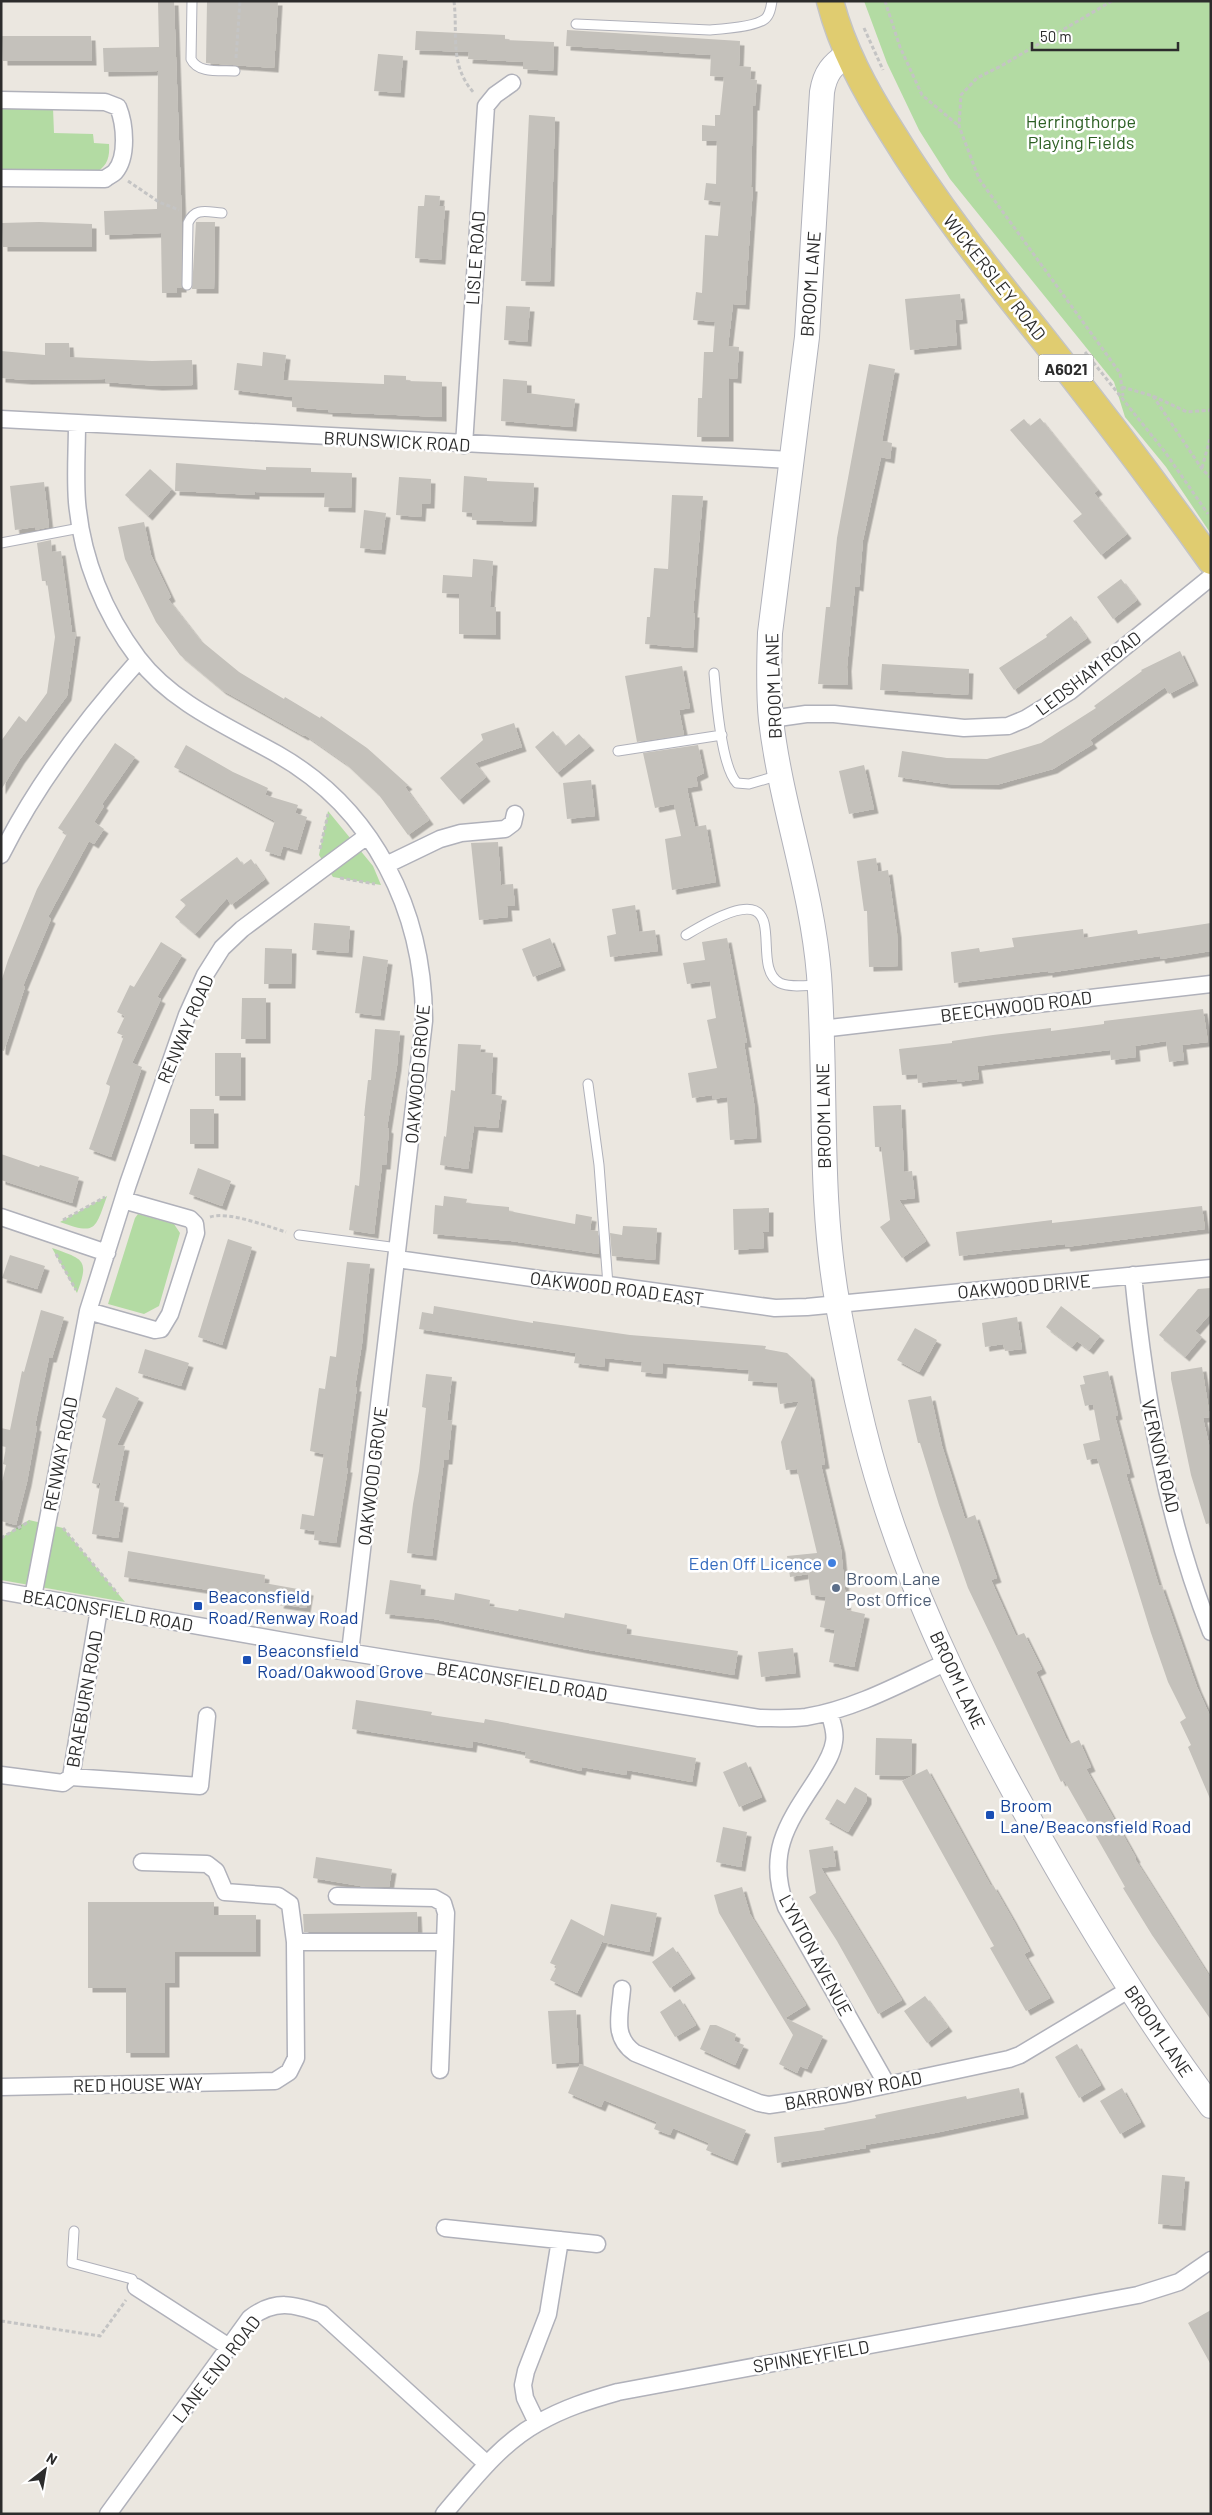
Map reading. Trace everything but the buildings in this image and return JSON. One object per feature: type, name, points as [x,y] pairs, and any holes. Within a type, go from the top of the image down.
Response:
[{"type":"main road","name":"A6021","points":[[830,1],[848,54]]},
{"type":"main road","name":"BROOM LANE","points":[[848,54],[831,66],[824,77],[807,337],[770,633],[771,719],[780,775],[807,893],[819,985],[824,1189],[837,1303],[860,1411],[882,1495],[905,1562],[947,1662],[1016,1795],[1080,1908],[1130,1989],[1211,2106]]},
{"type":"main road","name":"WICKERSLEY ROAD","points":[[848,54],[918,176],[977,256],[1140,462],[1211,561]]},
{"type":"street","points":[[486,106],[495,95],[512,84]]},
{"type":"street","points":[[1,100],[105,102],[118,107],[123,119],[124,141],[115,172],[105,179],[1,178]]},
{"type":"street","name":"LISLE ROAD","points":[[464,445],[486,106]]},
{"type":"street","name":"BRUNSWICK ROAD","points":[[1,419],[464,445],[792,460]]},
{"type":"street","name":"OAKWOOD GROVE","points":[[78,423],[77,501],[80,528],[85,553],[97,586],[114,622],[139,660],[159,680],[202,713],[310,775],[352,815],[386,865],[407,910],[421,962],[424,1021],[350,1652]]},
{"type":"street","name":"LEDSHAM ROAD","points":[[771,719],[806,714],[834,714],[964,728],[1008,726],[1025,719],[1068,692],[1211,577]]},
{"type":"street","points":[[1,855],[17,822],[57,760],[96,707],[139,660]]},
{"type":"street","points":[[386,865],[440,839],[460,833],[505,828],[513,823],[515,814]]},
{"type":"street","name":"RENWAY ROAD","points":[[32,1597],[88,1312],[123,1200],[183,1024],[206,975],[222,948],[242,929],[367,836]]},
{"type":"street","name":"BEECHWOOD ROAD","points":[[821,1029],[1211,984]]},
{"type":"street","points":[[88,1312],[155,1330],[161,1329],[168,1319],[196,1233],[195,1224],[190,1219],[123,1200]]},
{"type":"street","points":[[1,1217],[107,1253]]},
{"type":"street","name":"OAKWOOD ROAD EAST","points":[[398,1254],[546,1280],[608,1285],[775,1308],[807,1307],[837,1303]]},
{"type":"street","name":"OAKWOOD DRIVE","points":[[837,1303],[1211,1268]]},
{"type":"street","name":"VERNON ROAD","points":[[1133,1276],[1147,1396],[1164,1478],[1182,1548],[1211,1632]]},
{"type":"street","name":"BEACONSFIELD ROAD","points":[[1,1591],[350,1652],[735,1716],[782,1718],[829,1712],[886,1691],[947,1662]]},
{"type":"street","name":"BRAEBURN ROAD","points":[[1,1775],[62,1783],[71,1777],[100,1609]]},
{"type":"street","name":"LYNTON AVENUE","points":[[829,1712],[835,1732],[834,1744],[826,1764],[782,1836],[778,1880],[786,1907],[886,2083]]},
{"type":"street","points":[[71,1777],[200,1786],[206,1716]]},
{"type":"street","points":[[142,1862],[207,1864],[216,1871],[225,1892],[278,1896],[290,1904],[295,1942],[445,1942]]},
{"type":"street","points":[[337,1896],[434,1898],[443,1903],[446,1913],[440,2070]]},
{"type":"street","name":"RED HOUSE WAY","points":[[1,2086],[275,2081],[289,2072],[296,2058],[295,1942]]},
{"type":"street","name":"BARROWBY ROAD","points":[[622,1989],[620,2038],[626,2047],[635,2053],[759,2103],[781,2105],[845,2094],[886,2083],[1020,2055],[1130,1989]]},
{"type":"street","points":[[445,2228],[597,2244]]},
{"type":"street","points":[[537,2423],[525,2398],[523,2386],[526,2371],[548,2314],[560,2240]]},
{"type":"street","name":"SPINNEYFIELD","points":[[444,2514],[487,2464],[515,2439],[537,2423],[581,2403],[618,2392],[1138,2295],[1179,2282],[1211,2260]]},
{"type":"street","points":[[136,2287],[229,2346]]},
{"type":"street","name":"LANE END ROAD","points":[[108,2514],[250,2318],[262,2309],[279,2305],[299,2306],[322,2314],[487,2464]]},
{"type":"lane","points":[[192,1],[191,59],[194,65],[203,69],[235,71]]},
{"type":"lane","points":[[576,24],[710,30],[731,28],[764,20],[770,12],[772,1]]},
{"type":"lane","points":[[187,285],[188,224],[191,216],[198,211],[222,213]]},
{"type":"lane","points":[[1,542],[80,528]]},
{"type":"lane","points":[[714,673],[722,735],[732,778],[737,783],[749,784],[780,775]]},
{"type":"lane","points":[[618,751],[722,735]]},
{"type":"lane","points":[[686,935],[713,918],[732,910],[753,910],[762,917],[765,926],[770,971],[778,983],[789,986],[819,985]]},
{"type":"lane","points":[[588,1084],[599,1165],[608,1285]]},
{"type":"lane","points":[[299,1235],[398,1254]]},
{"type":"lane","points":[[74,2232],[72,2263],[132,2279],[136,2287]]},
{"type":"path","points":[[235,71],[240,1]]},
{"type":"path","points":[[454,1],[457,63],[463,81],[486,106]]},
{"type":"path","points":[[885,1],[900,47],[922,95],[959,126]]},
{"type":"path","points":[[1112,1],[977,78],[961,95],[959,126],[979,179],[1120,373],[1123,397]]},
{"type":"path","points":[[863,24],[885,75]]},
{"type":"path","points":[[115,172],[159,202],[191,216]]},
{"type":"path","points":[[1082,348],[1123,397],[1211,519]]},
{"type":"path","points":[[1122,387],[1153,396],[1187,412],[1211,410]]},
{"type":"path","points":[[1153,396],[1202,469],[1211,478]]},
{"type":"path","points":[[1202,469],[1211,435]]},
{"type":"path","points":[[195,1224],[217,1215],[299,1235]]},
{"type":"path","points":[[1,1538],[29,1520],[63,1528],[136,1615]]},
{"type":"path","points":[[1,2320],[100,2336],[136,2287]]},
{"type":"green space","name":"Herringthorpe Playing Fields","points":[[864,1],[1211,1],[1211,534],[1166,467],[1125,417],[1114,382],[950,179],[919,130],[887,63]]},
{"type":"green space","points":[[1,108],[53,108],[54,133],[93,134],[94,143],[109,144],[107,162],[94,173],[1,172]]},
{"type":"green space","points":[[328,811],[373,866],[381,885],[333,877],[319,855]]},
{"type":"green space","points":[[107,1196],[100,1216],[92,1227],[81,1228],[60,1222]]},
{"type":"green space","points":[[138,1214],[174,1224],[180,1233],[159,1306],[144,1314],[108,1304],[135,1218]]},
{"type":"green space","points":[[52,1248],[71,1255],[81,1262],[83,1273],[77,1293]]},
{"type":"green space","points":[[29,1520],[63,1528],[125,1602],[1,1580],[1,1538]]},
{"type":"place","name":"Eden Off Licence","points":[[832,1563]]},
{"type":"place","name":"Broom Lane Post Office","points":[[836,1588]]},
{"type":"place","name":"Beaconsfield Road/Renway Road","points":[[198,1606]]},
{"type":"place","name":"Beaconsfield Road/Oakwood Grove","points":[[247,1660]]},
{"type":"place","name":"Broom Lane/Beaconsfield Road","points":[[990,1815]]}]
